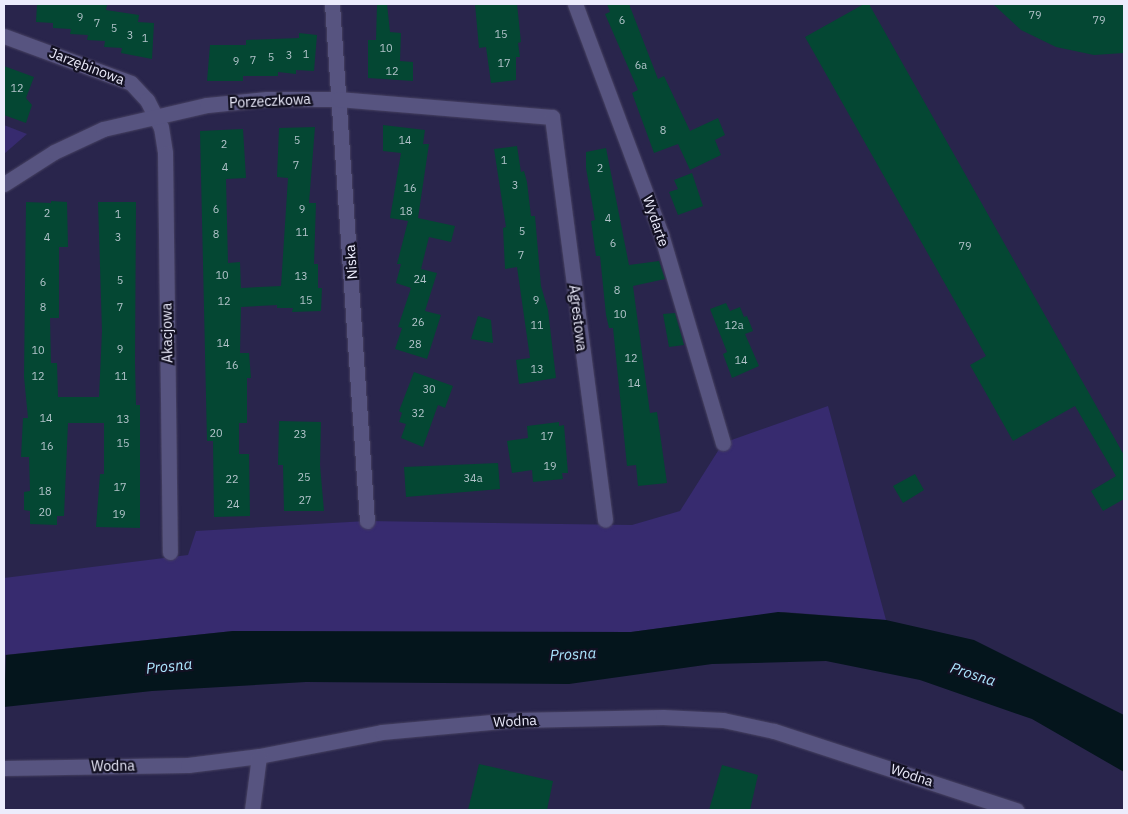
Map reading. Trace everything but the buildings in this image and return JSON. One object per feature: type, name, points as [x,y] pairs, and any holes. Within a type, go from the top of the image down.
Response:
[{"type":"street","name":"Niska","points":[[332,4],[367,521]]},
{"type":"street","name":"Wydarte","points":[[575,4],[661,234],[723,444]]},
{"type":"street","name":"Jarzębinowa","points":[[4,36],[121,78],[139,89],[156,115]]},
{"type":"street","name":"Porzeczkowa","points":[[4,184],[79,140],[156,115],[267,100],[338,99],[552,117]]},
{"type":"street","name":"Akacjowa","points":[[156,115],[165,153],[170,552]]},
{"type":"street","name":"Agrestowa","points":[[552,117],[605,520]]},
{"type":"street","name":"Wodna","points":[[4,768],[188,765],[259,756],[382,732],[515,720],[663,717],[723,720],[774,731],[1016,810]]},
{"type":"street","points":[[252,810],[259,756]]},
{"type":"shaded area","points":[[4,125],[27,134],[4,154]]},
{"type":"shaded area","points":[[828,406],[886,620],[784,612],[631,632],[233,631],[4,655],[4,578],[188,555],[196,531],[367,521],[632,525],[680,511],[723,443]]},
{"type":"water","name":"Prosna","points":[[778,612],[886,620],[974,640],[1124,715],[1124,772],[1032,719],[920,680],[826,661],[712,664],[569,684],[306,682],[152,691],[4,707],[6,655],[233,631],[631,632]]}]
